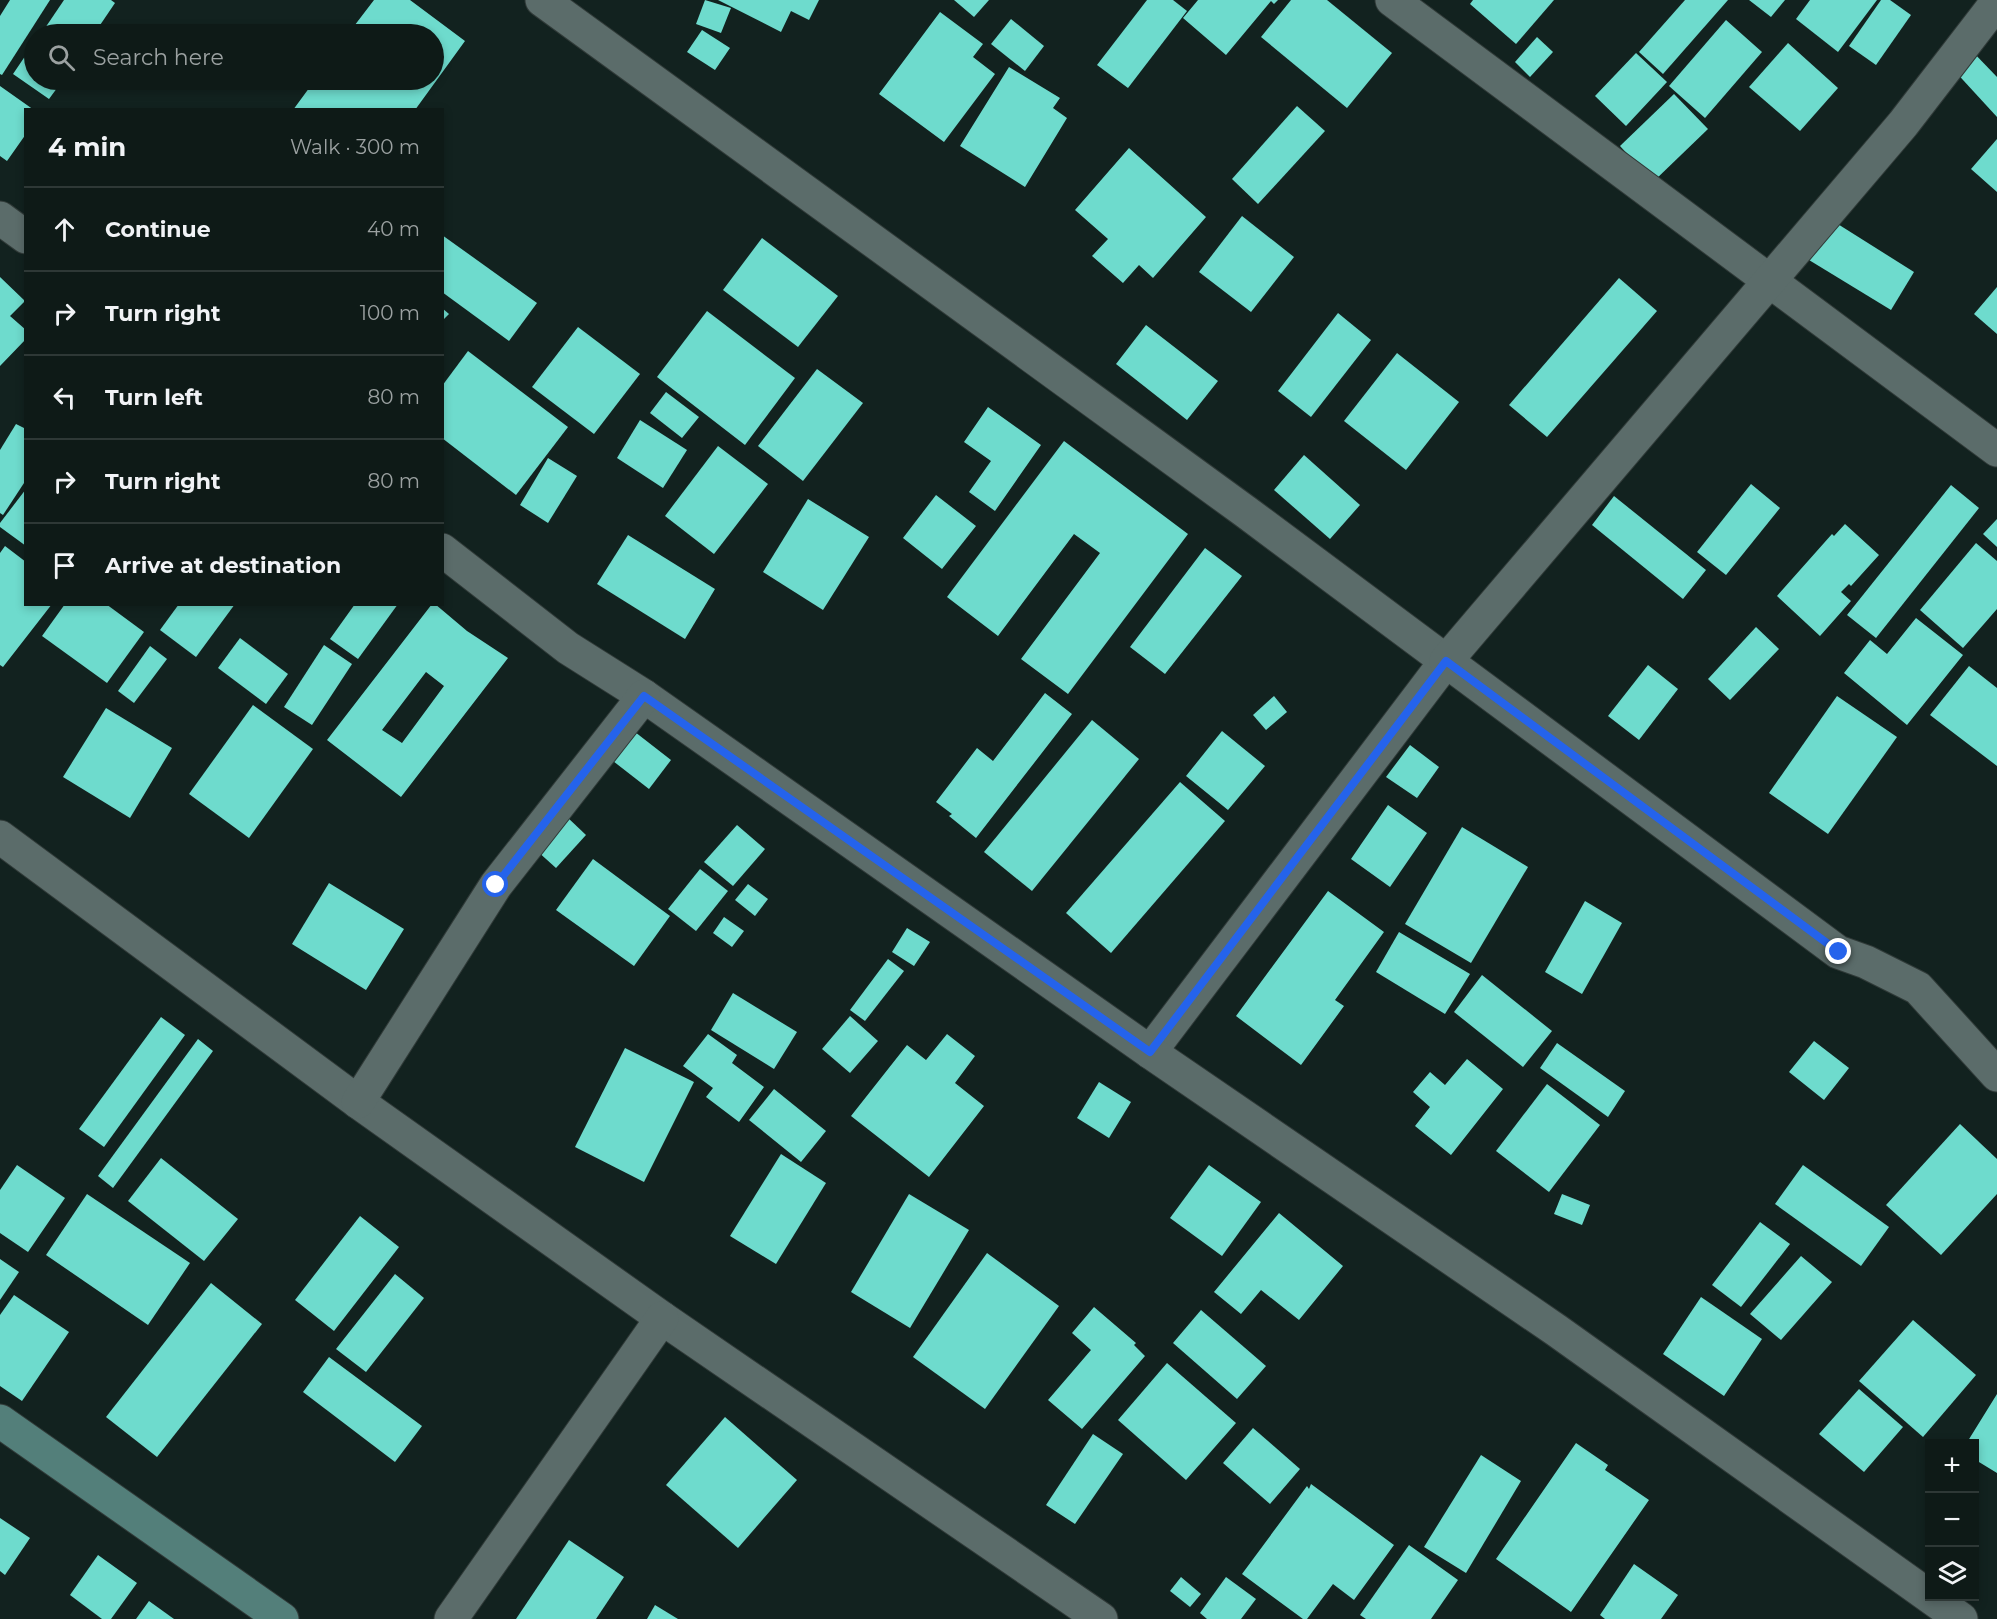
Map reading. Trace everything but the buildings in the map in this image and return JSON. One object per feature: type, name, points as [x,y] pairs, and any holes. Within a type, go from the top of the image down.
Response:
[{"type":"street","points":[[542,0],[1246,512],[1839,952],[1866,962],[1918,988],[1997,1075]]},
{"type":"street","points":[[1392,0],[1997,450]]},
{"type":"street","points":[[1150,1052],[1446,661],[1903,124],[1997,2]]},
{"type":"street","points":[[0,218],[24,236]]},
{"type":"street","points":[[444,552],[568,648],[644,696],[1150,1052],[1556,1330],[1961,1619]]},
{"type":"street","points":[[358,1102],[496,885],[644,696]]},
{"type":"street","points":[[0,837],[358,1102],[662,1318],[1101,1619]]},
{"type":"street","points":[[451,1619],[662,1318]]},
{"type":"street","points":[[0,1421],[282,1619]]},
{"type":"route","points":[[496,885],[644,696],[1150,1052],[1446,661],[1839,952]]}]
